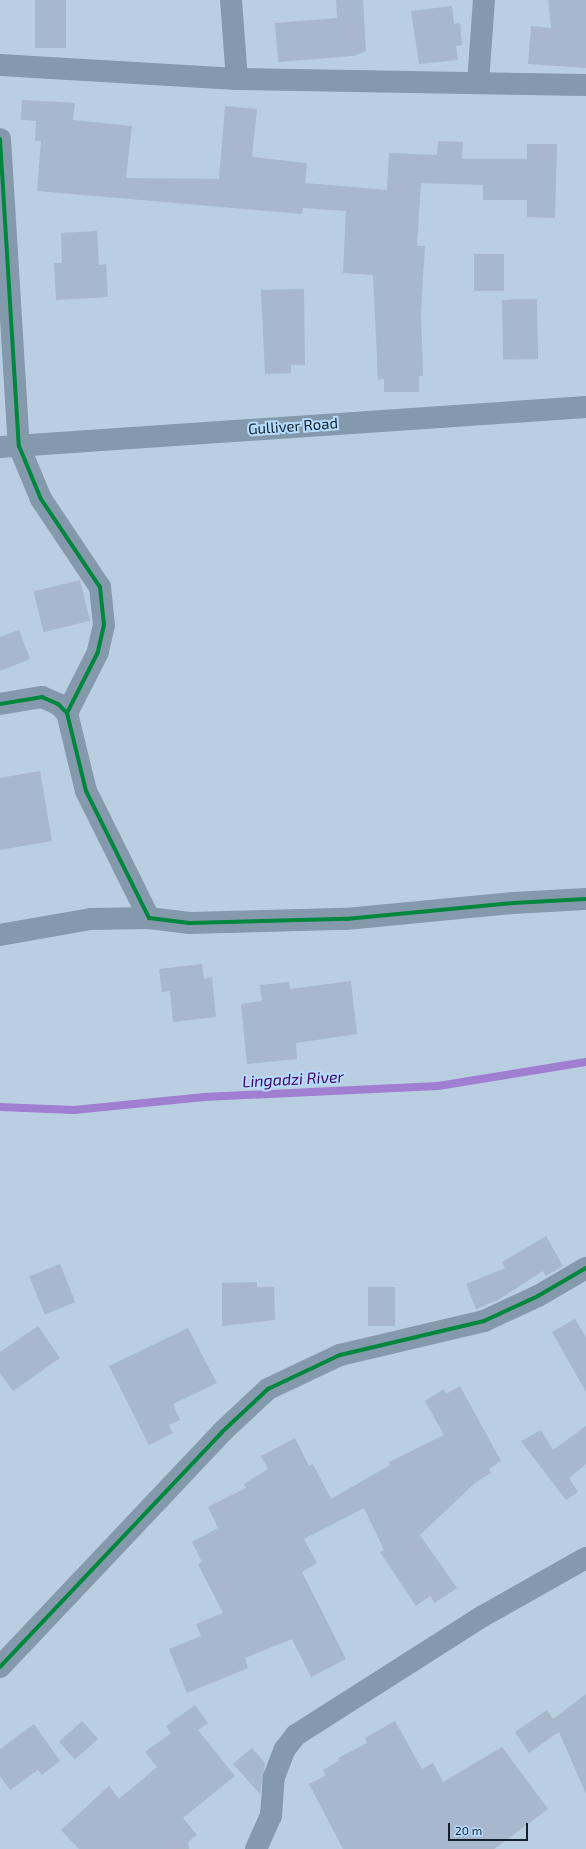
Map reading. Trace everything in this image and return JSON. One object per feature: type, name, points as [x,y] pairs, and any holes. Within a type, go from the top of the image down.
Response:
[{"type":"street","points":[[231,0],[237,79]]},
{"type":"street","points":[[478,83],[484,0]]},
{"type":"street","points":[[0,65],[237,79],[586,85]]},
{"type":"street","points":[[0,139],[9,447],[41,499],[100,587],[104,625],[98,652],[67,713]]},
{"type":"street","name":"Gulliver Road","points":[[9,447],[586,407]]},
{"type":"street","points":[[0,704],[42,697],[58,704],[67,713],[86,790],[149,918]]},
{"type":"street","points":[[0,935],[91,919],[149,918],[188,923],[346,919],[513,903],[586,899]]},
{"type":"street","points":[[0,1667],[222,1432],[268,1389],[340,1355],[484,1321],[538,1296],[586,1268]]},
{"type":"street","points":[[256,1849],[271,1816],[274,1778],[285,1749],[296,1735],[483,1616],[586,1558]]},
{"type":"building","points":[[35,0],[66,0],[66,48],[35,48]]},
{"type":"building","points":[[336,0],[363,0],[366,51],[354,56],[278,62],[275,23],[337,18]]},
{"type":"building","points":[[548,0],[586,0],[586,68],[528,64],[531,26],[551,28]]},
{"type":"building","points":[[452,6],[454,24],[460,23],[462,45],[456,46],[458,60],[419,64],[411,11]]},
{"type":"building","points":[[22,100],[75,103],[73,120],[132,126],[126,178],[219,179],[225,106],[257,109],[252,157],[307,163],[305,183],[387,190],[389,153],[437,155],[438,141],[463,142],[462,159],[527,159],[527,144],[557,144],[555,218],[527,217],[527,200],[483,200],[483,185],[421,183],[417,246],[425,246],[421,312],[423,376],[419,376],[419,392],[384,392],[384,379],[378,380],[373,275],[343,273],[346,211],[303,208],[302,214],[37,191],[41,141],[35,141],[36,121],[21,120]]},
{"type":"building","points":[[97,231],[99,265],[106,264],[108,297],[56,300],[54,263],[62,263],[61,233]]},
{"type":"building","points":[[474,254],[504,254],[504,291],[474,291]]},
{"type":"building","points":[[304,289],[305,365],[291,365],[291,373],[265,374],[261,290]]},
{"type":"building","points":[[537,299],[538,359],[503,360],[502,300]]},
{"type":"building","points":[[80,580],[90,621],[44,632],[33,592]]},
{"type":"building","points":[[19,630],[30,659],[0,671],[0,637]]},
{"type":"building","points":[[40,771],[52,841],[0,850],[0,778]]},
{"type":"building","points":[[202,964],[204,979],[212,977],[216,1017],[173,1022],[170,991],[162,992],[159,969]]},
{"type":"building","points":[[351,981],[357,1034],[296,1043],[297,1059],[247,1064],[241,1004],[262,1001],[260,985],[289,982],[290,989]]},
{"type":"building","points":[[546,1236],[563,1266],[546,1276],[543,1271],[498,1300],[476,1309],[466,1284],[505,1268],[502,1262]]},
{"type":"building","points":[[60,1264],[75,1302],[45,1314],[29,1276]]},
{"type":"building","points":[[257,1282],[257,1287],[274,1287],[275,1320],[222,1326],[222,1283]]},
{"type":"building","points":[[368,1287],[395,1287],[395,1326],[368,1326]]},
{"type":"building","points":[[575,1319],[586,1337],[586,1392],[552,1332]]},
{"type":"building","points":[[38,1326],[60,1358],[13,1391],[0,1373],[0,1352]]},
{"type":"building","points":[[188,1328],[217,1383],[173,1404],[180,1420],[169,1425],[173,1433],[149,1445],[109,1366]]},
{"type":"building","points":[[460,1386],[501,1461],[489,1469],[491,1473],[475,1483],[420,1535],[457,1588],[435,1603],[430,1596],[416,1606],[380,1552],[384,1550],[364,1508],[304,1539],[317,1563],[302,1572],[346,1659],[311,1677],[292,1639],[245,1658],[248,1668],[187,1693],[169,1649],[201,1636],[196,1624],[223,1613],[198,1564],[202,1562],[192,1542],[218,1528],[208,1507],[246,1488],[244,1484],[268,1469],[261,1456],[295,1438],[309,1466],[313,1464],[331,1499],[390,1465],[389,1462],[444,1435],[425,1401],[444,1389],[446,1394]]},
{"type":"building","points":[[586,1426],[586,1464],[569,1478],[578,1492],[566,1500],[521,1441],[541,1430],[553,1450]]},
{"type":"building","points":[[586,1694],[586,1794],[559,1732],[529,1753],[515,1732],[547,1710],[553,1719]]},
{"type":"building","points":[[195,1705],[208,1723],[198,1730],[235,1776],[183,1818],[197,1835],[188,1842],[189,1849],[79,1849],[61,1830],[109,1786],[119,1799],[157,1767],[145,1752],[171,1733],[166,1726]]},
{"type":"building","points":[[82,1721],[98,1739],[75,1760],[59,1742]]},
{"type":"building","points":[[395,1721],[422,1769],[433,1763],[443,1782],[502,1747],[548,1809],[494,1849],[343,1849],[309,1784],[325,1776],[323,1770],[339,1761],[338,1758],[367,1743],[365,1738]]},
{"type":"building","points":[[34,1724],[60,1761],[42,1775],[38,1770],[10,1790],[0,1776],[0,1749]]},
{"type":"building","points":[[252,1748],[265,1763],[260,1794],[233,1764]]},
{"type":"waterway","name":"Lingadzi River","points":[[0,1107],[74,1110],[204,1097],[438,1086],[586,1062]]},
{"type":"cycle path","points":[[0,139],[19,446],[41,499],[100,587],[104,625],[98,652],[67,713]]},
{"type":"cycle path","points":[[0,704],[42,697],[58,704],[67,713],[86,791],[149,918],[188,923],[346,919],[513,903],[586,899]]},
{"type":"cycle path","points":[[0,1667],[222,1432],[268,1389],[340,1355],[484,1321],[538,1296],[586,1268]]}]
